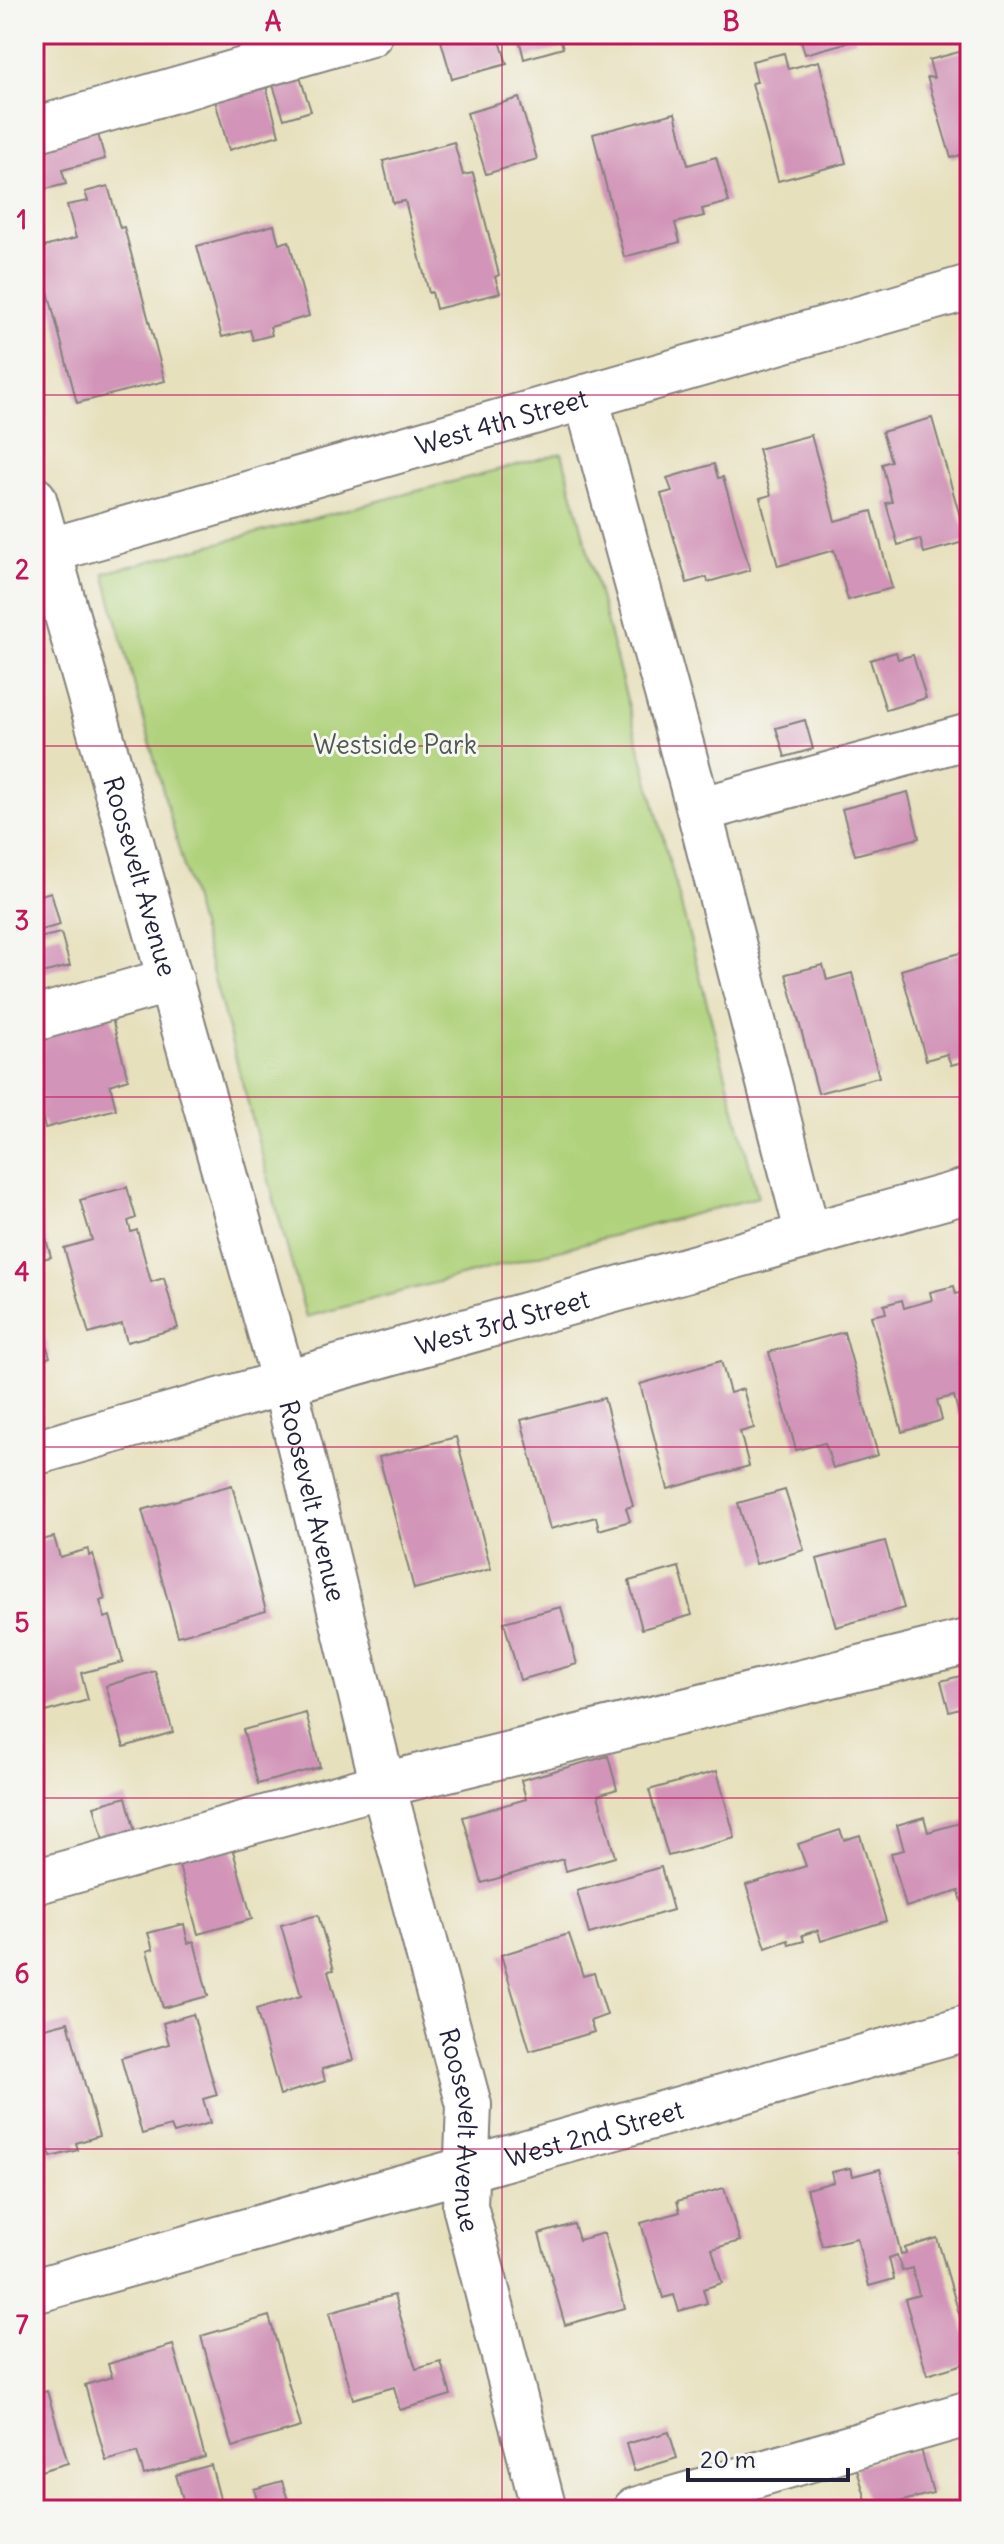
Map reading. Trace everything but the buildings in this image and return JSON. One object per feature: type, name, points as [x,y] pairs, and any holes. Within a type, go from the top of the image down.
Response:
[{"type":"street","points":[[34,130],[370,34]]},
{"type":"street","name":"West 4th Street","points":[[41,553],[970,287]]},
{"type":"street","points":[[586,397],[699,810],[808,1235]]},
{"type":"street","name":"Roosevelt Avenue","points":[[34,499],[41,553],[171,980],[284,1382],[383,1785],[469,2105],[465,2206],[544,2510]]},
{"type":"street","points":[[699,810],[970,736]]},
{"type":"street","points":[[34,1019],[171,980]]},
{"type":"street","name":"West 3rd Street","points":[[34,1453],[970,1190]]},
{"type":"street","points":[[34,1882],[383,1785],[970,1641]]},
{"type":"street","name":"West 2nd Street","points":[[34,2291],[970,2027]]},
{"type":"street","points":[[635,2510],[970,2413]]},
{"type":"green space","name":"Westside Park","points":[[562,453],[758,1197],[306,1317],[104,573]]}]
